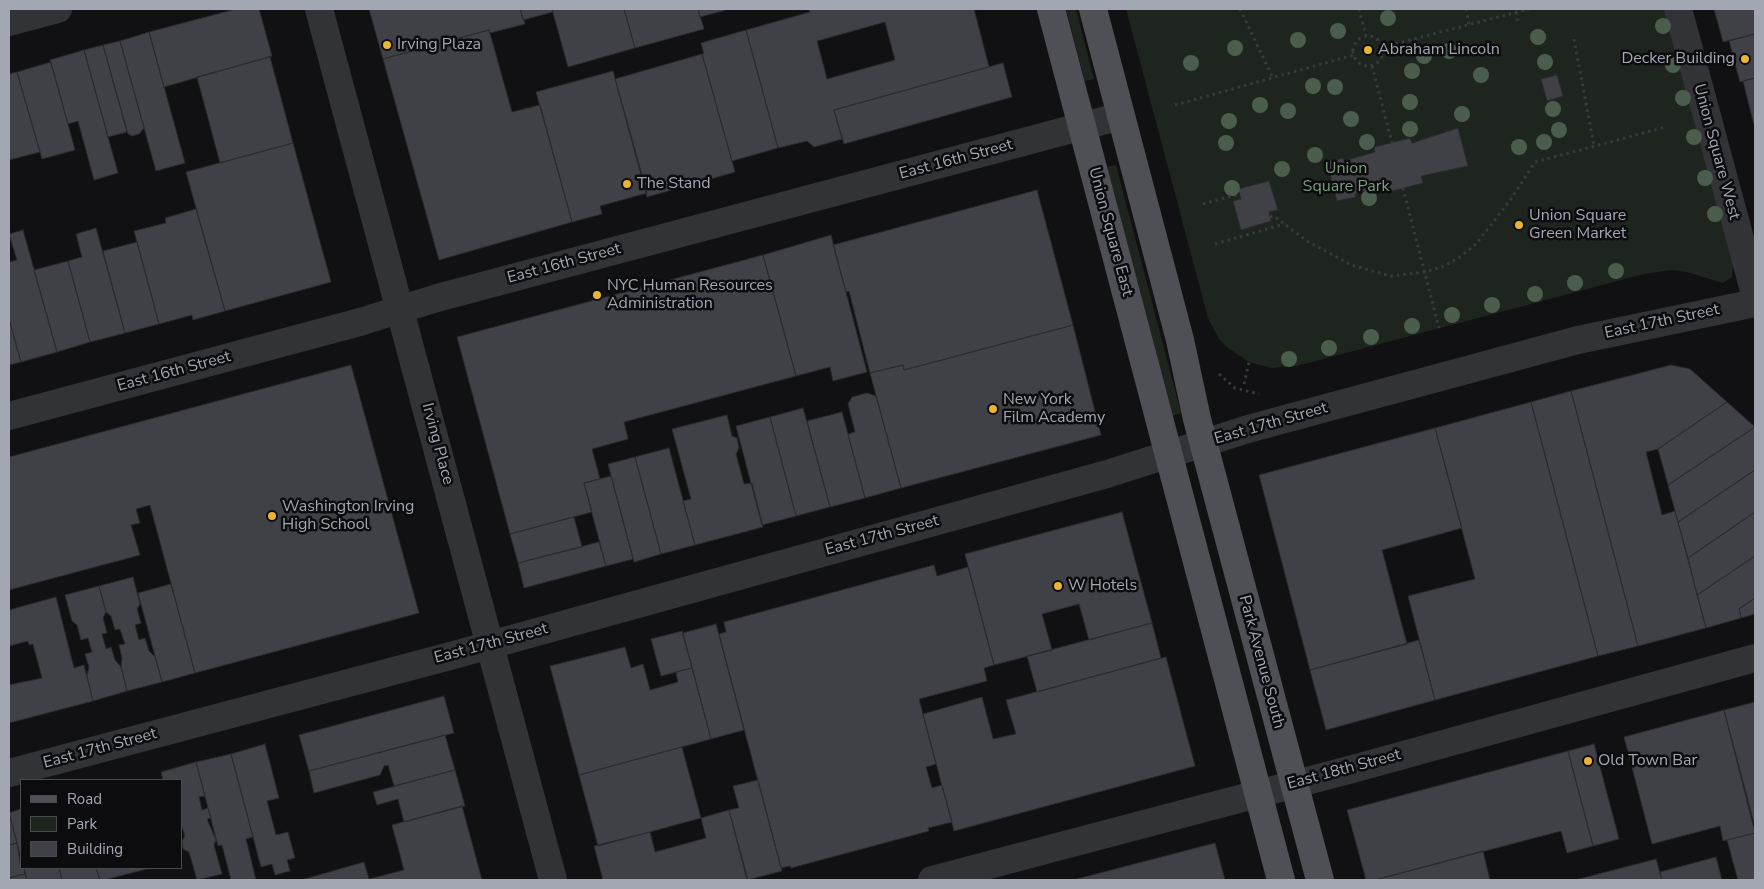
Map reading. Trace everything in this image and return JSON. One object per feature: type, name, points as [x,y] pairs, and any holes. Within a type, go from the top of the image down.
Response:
[{"type":"main road","name":"Union Square East","points":[[1052,9],[1168,455]]},
{"type":"main road","points":[[1093,9],[1180,340],[1203,443]]},
{"type":"main road","name":"Park Avenue South","points":[[1203,443],[1320,880]]},
{"type":"main road","points":[[1168,455],[1281,880]]},
{"type":"street","points":[[9,22],[58,9]]},
{"type":"street","name":"Irving Place","points":[[319,9],[553,880]]},
{"type":"street","name":"Union Square West","points":[[1678,9],[1755,294]]},
{"type":"street","name":"East 16th Street","points":[[9,416],[1121,116]]},
{"type":"street","name":"East 17th Street","points":[[9,773],[490,644],[1107,474],[1203,443],[1578,340],[1755,303]]},
{"type":"street","name":"East 18th Street","points":[[932,880],[1294,784],[1755,658]]},
{"type":"path","points":[[1240,9],[1273,78]]},
{"type":"path","points":[[1359,9],[1366,36]]},
{"type":"path","points":[[1466,9],[1469,25]]},
{"type":"path","points":[[1383,47],[1529,9]]},
{"type":"path","points":[[1516,12],[1518,24]]},
{"type":"path","points":[[1366,36],[1378,39],[1383,47],[1381,60],[1372,66],[1362,65],[1354,56],[1353,51],[1356,41],[1366,36]]},
{"type":"path","points":[[1574,39],[1594,146]]},
{"type":"path","points":[[1175,105],[1354,56]]},
{"type":"path","points":[[1372,66],[1392,143]]},
{"type":"path","points":[[1270,217],[1274,216],[1327,254],[1358,268],[1391,276],[1425,272],[1460,257],[1476,244],[1512,199],[1535,162],[1666,127]]},
{"type":"path","points":[[1403,188],[1439,328]]},
{"type":"path","points":[[1203,204],[1236,194],[1237,200]]},
{"type":"path","points":[[1215,244],[1285,224]]},
{"type":"path","points":[[1244,384],[1249,362]]},
{"type":"green space","points":[[1066,9],[1076,9],[1094,79],[1085,81]]},
{"type":"green space","name":"Union Square Park","points":[[1126,9],[1664,9],[1733,266],[1732,277],[1723,283],[1687,272],[1670,270],[1644,274],[1297,366],[1271,368],[1249,362],[1228,348],[1219,339],[1208,318]]},
{"type":"green space","points":[[1116,165],[1181,413],[1172,416],[1107,167]]},
{"type":"building","points":[[236,9],[259,9],[272,56],[164,87],[149,32]]},
{"type":"building","points":[[369,9],[520,9],[525,24],[490,33],[489,30],[383,59]]},
{"type":"building","points":[[520,9],[552,9],[553,12],[523,20]]},
{"type":"building","points":[[552,9],[624,9],[635,48],[568,67]]},
{"type":"building","points":[[624,9],[698,9],[704,29],[635,48]]},
{"type":"building","points":[[698,9],[730,9],[700,17]]},
{"type":"building","points":[[809,9],[974,9],[989,67],[834,110],[842,139],[814,147],[807,141],[778,148],[746,30],[810,12]],"holes":[[[885,22],[895,60],[827,79],[817,41]]]},
{"type":"building","points":[[1714,9],[1755,9],[1755,34],[1723,42]]},
{"type":"building","points":[[489,30],[512,112],[540,105],[572,222],[439,260],[383,59]]},
{"type":"building","points":[[746,30],[778,148],[732,161],[702,54],[704,54],[701,43]]},
{"type":"building","points":[[149,32],[185,163],[156,171],[120,41]]},
{"type":"building","name":"Decker Building","points":[[1755,34],[1755,78],[1740,82],[1729,41]]},
{"type":"building","points":[[120,41],[144,128],[139,134],[132,136],[128,134],[103,45]]},
{"type":"building","points":[[103,45],[127,132],[108,137],[84,50]]},
{"type":"building","points":[[84,50],[118,173],[94,180],[78,121],[68,124],[50,60]]},
{"type":"building","points":[[702,54],[735,172],[647,197],[615,79]]},
{"type":"building","points":[[270,57],[293,143],[220,163],[197,77]]},
{"type":"building","points":[[51,62],[75,150],[42,159],[17,72]]},
{"type":"building","points":[[1003,63],[1012,97],[844,144],[834,110]]},
{"type":"building","points":[[613,71],[647,193],[600,206],[602,214],[572,222],[536,92]]},
{"type":"building","points":[[17,72],[40,152],[9,160],[9,74]]},
{"type":"building","points":[[1557,75],[1563,96],[1547,101],[1541,79]]},
{"type":"building","points":[[1755,78],[1755,124],[1754,125],[1743,81]]},
{"type":"building","points":[[1458,128],[1468,166],[1421,176],[1423,183],[1385,193],[1383,186],[1355,194],[1356,197],[1337,201],[1327,162],[1343,158],[1344,161],[1375,152],[1374,147],[1410,138],[1412,143]]},
{"type":"building","points":[[293,143],[331,282],[225,311],[186,172]]},
{"type":"building","points":[[1269,181],[1278,210],[1269,212],[1271,221],[1241,230],[1233,201],[1241,199],[1238,189]]},
{"type":"building","points":[[1037,190],[1073,325],[904,370],[903,365],[870,373],[849,291],[846,292],[833,245]]},
{"type":"building","points":[[196,209],[225,311],[193,320],[192,315],[159,324],[134,231],[166,223],[165,218]]},
{"type":"building","points":[[96,228],[125,333],[90,342],[68,261],[82,257],[76,234]]},
{"type":"building","points":[[23,230],[57,352],[21,362],[9,319],[9,262],[17,260],[9,234]]},
{"type":"building","points":[[831,235],[867,372],[833,381],[830,367],[796,376],[763,255]]},
{"type":"building","points":[[137,242],[159,324],[125,333],[103,251]]},
{"type":"building","points":[[763,255],[796,376],[624,422],[628,439],[592,449],[600,479],[584,483],[592,512],[510,534],[457,337]]},
{"type":"building","points":[[68,261],[90,342],[57,352],[34,270]]},
{"type":"building","points":[[9,319],[21,362],[9,365]]},
{"type":"building","points":[[1073,325],[1101,435],[901,488],[870,373],[903,365],[904,370]]},
{"type":"building","name":"Washington Irving High School","points":[[351,365],[419,613],[195,673],[150,505],[136,509],[140,523],[131,525],[140,555],[9,590],[9,457]]},
{"type":"building","points":[[1671,365],[1690,369],[1727,402],[1658,449],[1646,452],[1662,515],[1675,511],[1706,628],[1638,646],[1571,391]]},
{"type":"building","points":[[1571,391],[1638,646],[1598,656],[1531,402]]},
{"type":"building","points":[[867,393],[876,396],[901,488],[865,498],[848,434],[855,432],[848,404],[852,397]]},
{"type":"building","points":[[1531,402],[1598,656],[1435,700],[1408,596],[1475,579],[1435,428]]},
{"type":"building","points":[[1727,402],[1755,427],[1668,485],[1658,449]]},
{"type":"building","points":[[803,408],[830,507],[796,516],[770,417]]},
{"type":"building","points":[[842,412],[865,498],[830,507],[807,421]]},
{"type":"building","points":[[727,415],[732,436],[737,438],[739,448],[736,454],[744,484],[752,483],[763,527],[695,545],[683,501],[691,499],[672,429]]},
{"type":"building","points":[[770,417],[796,516],[762,525],[736,426]]},
{"type":"building","points":[[1755,427],[1755,470],[1678,522],[1668,485]]},
{"type":"building","points":[[1435,428],[1462,528],[1382,550],[1407,644],[1310,670],[1259,475]]},
{"type":"building","points":[[669,448],[695,545],[661,554],[635,457]]},
{"type":"building","points":[[635,457],[661,554],[634,562],[608,464]]},
{"type":"building","points":[[1755,470],[1755,512],[1688,558],[1678,522]]},
{"type":"building","points":[[611,476],[633,559],[606,566],[584,483]]},
{"type":"building","name":"W Hotels","points":[[1122,512],[1152,623],[1089,640],[1079,604],[1042,614],[1052,650],[994,665],[965,554]]},
{"type":"building","points":[[1755,512],[1755,556],[1697,595],[1688,558]]},
{"type":"building","points":[[574,517],[582,547],[518,563],[510,534]]},
{"type":"building","points":[[599,542],[606,566],[524,588],[518,563]]},
{"type":"building","points":[[1755,556],[1755,598],[1739,609],[1741,618],[1706,628],[1697,595]]},
{"type":"building","points":[[934,565],[937,576],[968,567],[994,665],[984,668],[987,681],[919,699],[936,764],[926,767],[932,788],[942,785],[952,822],[928,828],[929,831],[791,868],[790,866],[781,868],[719,634],[726,632],[724,622]]},
{"type":"building","points":[[133,577],[140,604],[137,609],[141,623],[135,625],[139,640],[145,638],[149,651],[155,657],[162,682],[127,691],[121,667],[122,658],[119,645],[125,644],[120,629],[115,630],[111,616],[106,612],[99,586]]},
{"type":"building","points":[[171,584],[195,673],[162,682],[138,593]]},
{"type":"building","points":[[99,586],[106,612],[103,618],[107,633],[102,634],[106,649],[111,647],[115,660],[121,667],[127,691],[93,701],[87,676],[89,667],[85,654],[92,652],[88,638],[81,640],[77,625],[72,621],[65,595]]},
{"type":"building","points":[[56,597],[74,668],[84,665],[93,701],[9,723],[9,685],[42,678],[33,644],[29,645],[28,641],[9,646],[9,610]]},
{"type":"building","points":[[1755,598],[1755,614],[1741,618],[1739,609]]},
{"type":"building","points":[[1152,623],[1161,658],[1037,692],[1027,656]]},
{"type":"building","points":[[716,624],[744,730],[711,739],[683,633]]},
{"type":"building","points":[[682,631],[692,668],[661,676],[651,639]]},
{"type":"building","points":[[1419,640],[1435,700],[1326,730],[1310,670]]},
{"type":"building","points":[[625,647],[631,668],[643,664],[650,690],[678,682],[676,672],[692,668],[711,739],[579,775],[550,666]]},
{"type":"building","points":[[1166,657],[1195,766],[954,831],[923,714],[982,697],[993,739],[1016,734],[1006,700]]},
{"type":"building","points":[[444,696],[454,733],[309,771],[299,735]]},
{"type":"building","points":[[1755,702],[1755,827],[1724,710]]},
{"type":"building","points":[[1724,710],[1755,833],[1723,841],[1720,826],[1652,844],[1624,737]]},
{"type":"building","points":[[445,735],[455,770],[394,786],[388,765],[384,766],[380,775],[314,793],[309,771]]},
{"type":"building","points":[[265,744],[279,798],[267,801],[276,835],[288,832],[295,858],[287,860],[290,871],[275,875],[272,864],[261,867],[231,754]]},
{"type":"building","points":[[1594,744],[1619,839],[1593,846],[1568,751]]},
{"type":"building","points":[[682,747],[701,818],[598,846],[579,775]]},
{"type":"building","points":[[1568,751],[1593,846],[1567,853],[1561,831],[1375,880],[1366,880],[1347,810]]},
{"type":"building","points":[[231,754],[253,837],[246,839],[256,880],[231,880],[222,845],[218,846],[196,762]]},
{"type":"building","points":[[196,762],[205,796],[199,797],[202,810],[208,808],[211,818],[207,819],[216,840],[214,845],[222,874],[197,880],[189,852],[183,849],[182,841],[185,836],[182,827],[182,779],[163,779],[161,772]]},
{"type":"building","points":[[455,770],[465,806],[404,822],[398,799],[377,805],[373,792]]},
{"type":"building","points":[[758,780],[782,871],[747,880],[729,810],[739,808],[733,786]]},
{"type":"building","points":[[462,806],[482,880],[301,880],[364,862],[369,879],[404,870],[392,825]]},
{"type":"building","points":[[20,809],[20,854],[9,813]]},
{"type":"building","points":[[729,810],[748,880],[603,880],[594,846],[650,832],[655,852],[706,838],[701,818]]},
{"type":"building","points":[[9,813],[17,843],[9,845]]},
{"type":"building","points":[[1755,833],[1755,880],[1738,880],[1727,840]]},
{"type":"building","points":[[17,843],[20,869],[24,869],[25,874],[9,878],[9,845]]},
{"type":"building","points":[[1215,843],[1225,880],[1073,880]]},
{"type":"building","points":[[1483,851],[1490,880],[1375,880]]},
{"type":"building","points":[[1716,857],[1722,880],[1662,880],[1660,872]]},
{"type":"building","points":[[1656,859],[1662,880],[1575,880]]},
{"type":"building","points":[[24,869],[59,869],[62,880],[27,880]]},
{"type":"building","points":[[59,869],[96,869],[100,880],[62,880]]},
{"type":"building","points":[[96,869],[147,869],[104,880],[100,880]]},
{"type":"building","points":[[25,874],[27,880],[9,880],[9,878]]},
{"type":"place","name":"Irving Plaza","points":[[387,45]]},
{"type":"place","name":"Abraham Lincoln","points":[[1368,50]]},
{"type":"place","name":"Decker Building","points":[[1745,59]]},
{"type":"place","name":"The Stand","points":[[627,184]]},
{"type":"place","name":"Union Square Green Market","points":[[1519,225]]},
{"type":"place","name":"NYC Human Resources Administration","points":[[597,295]]},
{"type":"place","name":"New York Film Academy","points":[[993,409]]},
{"type":"place","name":"Washington Irving High School","points":[[272,516]]},
{"type":"place","name":"W Hotels","points":[[1058,586]]},
{"type":"place","name":"Old Town Bar","points":[[1588,761]]}]
